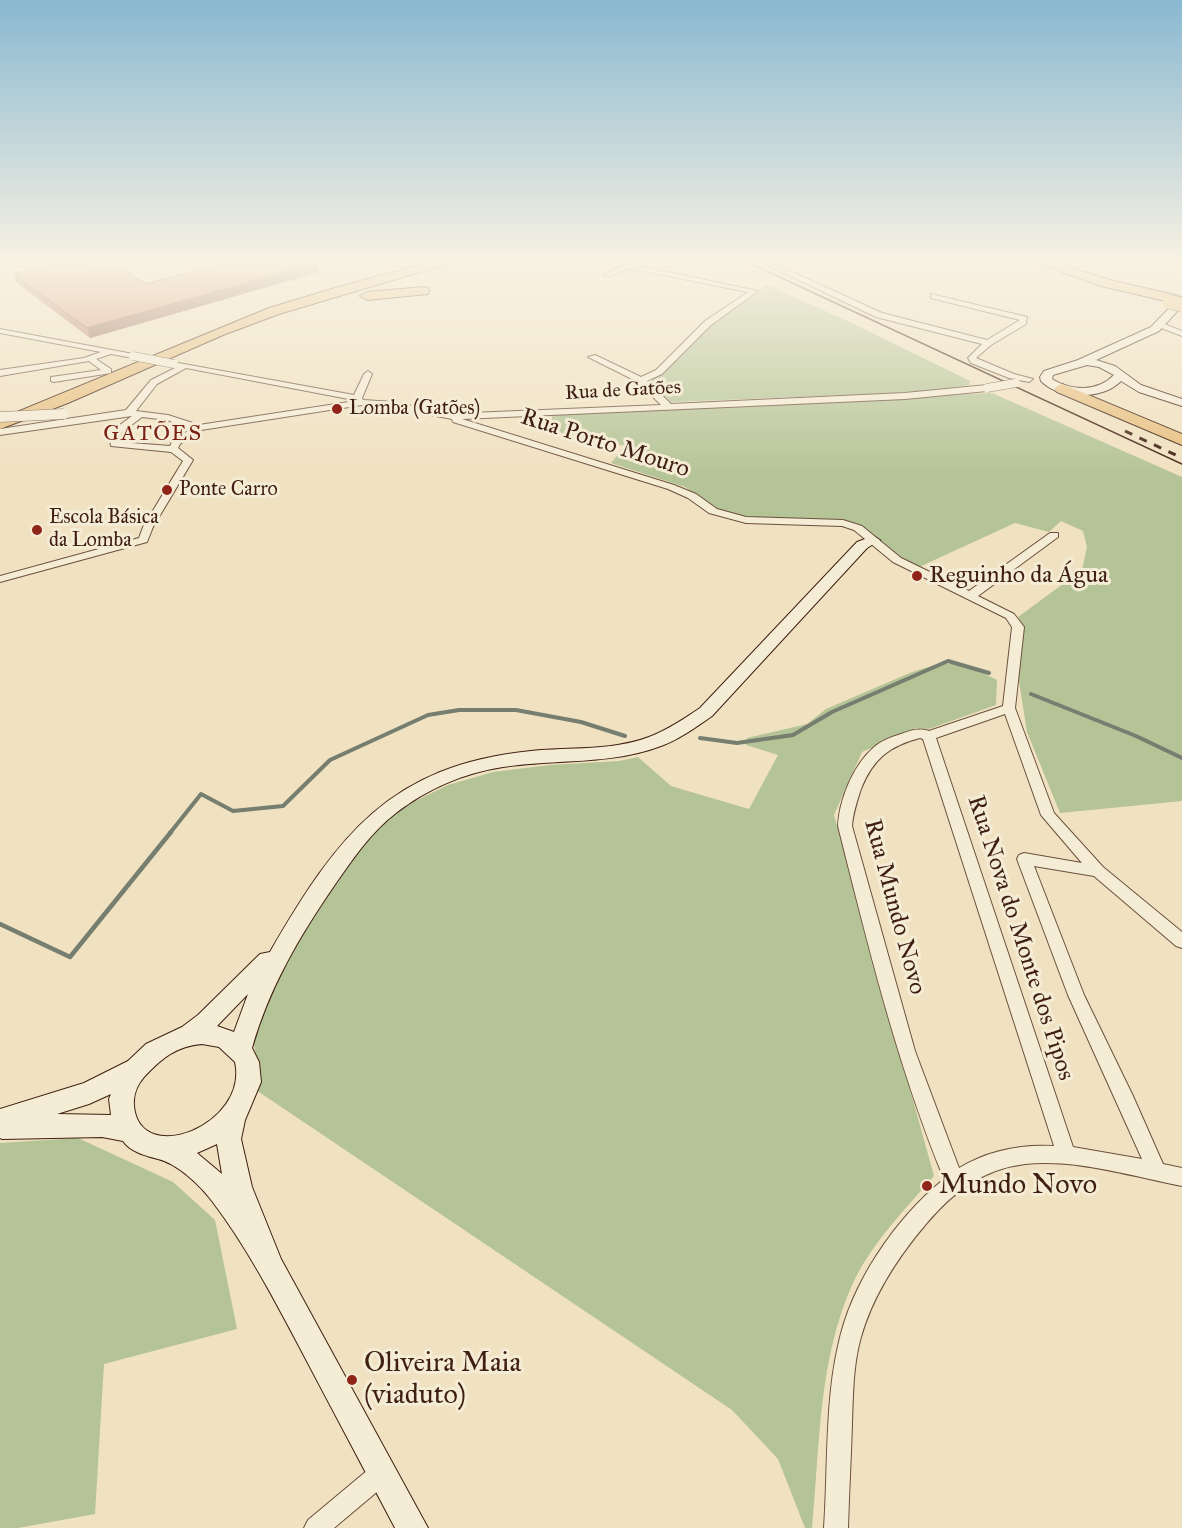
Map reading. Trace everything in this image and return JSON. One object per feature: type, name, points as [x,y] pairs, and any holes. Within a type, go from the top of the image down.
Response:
[{"type":"highway","points":[[176,357],[215,332]]},
{"type":"highway","points":[[176,357],[224,332]]},
{"type":"highway","points":[[0,424],[245,332]]},
{"type":"highway","points":[[1057,387],[1182,440]]},
{"type":"highway","points":[[1099,388],[1101,401],[1109,406],[1182,435]]},
{"type":"main road","points":[[1107,349],[1104,357],[1115,372],[1117,380],[1083,392],[1057,387],[1047,381],[1048,373],[1082,362],[1107,349],[1147,332]]},
{"type":"main road","points":[[1082,362],[1115,372],[1137,387],[1182,405]]},
{"type":"main road","points":[[1099,388],[1132,389],[1182,405]]},
{"type":"main road","points":[[240,1049],[248,1018],[284,943],[350,846],[388,808],[424,786],[474,766],[530,758],[620,752],[661,741],[680,732],[706,712],[862,545],[873,540]]},
{"type":"main road","points":[[0,1121],[89,1093],[134,1070],[159,1047],[189,1035],[206,1023],[284,943]]},
{"type":"main road","points":[[189,1035],[209,1034],[226,1039],[240,1049],[248,1062],[250,1078],[246,1096],[229,1129],[231,1158],[272,1268]]},
{"type":"main road","points":[[134,1070],[125,1085],[121,1101],[121,1116],[127,1130],[136,1140],[148,1147],[184,1148],[222,1129],[236,1113]]},
{"type":"main road","points":[[0,1127],[102,1125],[127,1130]]},
{"type":"main road","points":[[164,1149],[187,1161],[214,1184],[272,1268],[412,1528]]},
{"type":"street","points":[[7,332],[133,356],[176,357],[185,366],[359,400],[368,374]]},
{"type":"street","points":[[640,380],[659,372],[699,332]]},
{"type":"street","points":[[946,332],[988,343]]},
{"type":"street","points":[[1006,332],[988,343],[972,358],[974,361],[1012,376],[1029,379]]},
{"type":"street","points":[[0,373],[91,359],[110,352]]},
{"type":"street","points":[[592,357],[640,380],[669,407]]},
{"type":"street","points":[[54,379],[108,371],[91,359]]},
{"type":"street","points":[[0,579],[142,540],[188,460],[173,449],[114,444],[112,435],[135,413],[148,387],[154,381],[185,366]]},
{"type":"street","name":"Rua de Gatões","points":[[173,449],[176,442],[198,428],[359,400],[447,417],[905,396],[987,388],[1016,383],[1048,373]]},
{"type":"street","name":"Rua de Gatões","points":[[1016,383],[1057,387]]},
{"type":"street","points":[[0,432],[135,413]]},
{"type":"street","points":[[0,417],[135,413],[168,418],[198,428]]},
{"type":"street","name":"Rua Porto Mouro","points":[[447,417],[671,487],[692,496],[713,511],[746,520],[843,524],[858,528],[897,560],[1010,616],[1018,627],[1009,708],[1048,815],[1098,871],[1182,941]]},
{"type":"street","points":[[970,596],[1054,535]]},
{"type":"street","name":"Rua Mundo Novo","points":[[954,1180],[916,1079],[883,968],[845,826],[845,813],[864,765],[878,748],[915,734],[929,736],[1009,708]]},
{"type":"street","name":"Rua Nova do Monte dos Pipos","points":[[929,736],[1066,1154]]},
{"type":"street","points":[[1098,871],[1024,859],[1076,995],[1127,1102],[1157,1172]]},
{"type":"street","points":[[836,1528],[843,1382],[850,1340],[861,1307],[883,1265],[908,1230],[954,1180],[975,1169],[1004,1159],[1066,1154],[1182,1177]]},
{"type":"street","points":[[316,1528],[383,1472]]},
{"type":"green space","points":[[703,332],[871,332],[970,381],[969,385],[924,392],[671,402],[647,381],[688,349]]},
{"type":"green space","points":[[992,393],[1182,477],[1182,801],[1060,813],[1027,732],[1018,675],[1024,628],[1018,617],[1082,570],[1087,547],[1083,531],[1061,521],[1049,532],[1015,523],[917,568],[898,558],[866,528],[846,520],[743,517],[715,508],[685,487],[611,463],[625,446],[549,430],[553,414]]},
{"type":"green space","points":[[938,664],[965,664],[997,680],[996,705],[929,729],[916,728],[862,752],[834,815],[934,1176],[871,1253],[854,1281],[842,1310],[833,1340],[822,1402],[812,1528],[805,1528],[778,1459],[732,1410],[256,1090],[259,1078],[251,1024],[271,980],[359,845],[405,806],[448,785],[493,772],[550,765],[619,761],[638,757],[671,786],[749,809],[778,755],[746,745],[747,738],[807,724],[826,709],[912,672]]},
{"type":"green space","points":[[78,1138],[173,1182],[215,1220],[237,1329],[104,1364],[95,1514],[18,1528],[0,1528],[0,1143]]},
{"type":"waterway","points":[[700,738],[737,743],[793,735],[832,712],[948,661],[989,673]]},
{"type":"waterway","points":[[1031,694],[1136,736],[1182,758]]},
{"type":"waterway","points":[[170,833],[201,794],[233,811],[283,806],[330,760],[428,715],[459,710],[516,710],[581,722],[625,736]]},
{"type":"waterway","points":[[0,924],[70,957],[171,832]]},
{"type":"tram line","points":[[899,332],[1182,464]]},
{"type":"railway","points":[[1125,431],[1182,458]]},
{"type":"place","name":"Lomba (Gatões)","points":[[337,409]]},
{"type":"place","name":"Ponte Carro","points":[[167,490]]},
{"type":"place","name":"Escola Básica da Lomba","points":[[37,530]]},
{"type":"place","name":"Reguinho da Água","points":[[917,576]]},
{"type":"place","name":"Mundo Novo","points":[[927,1186]]},
{"type":"place","name":"Oliveira Maia (viaduto)","points":[[352,1380]]},
{"type":"district","name":"GATÕES","points":[[153,435]]}]
